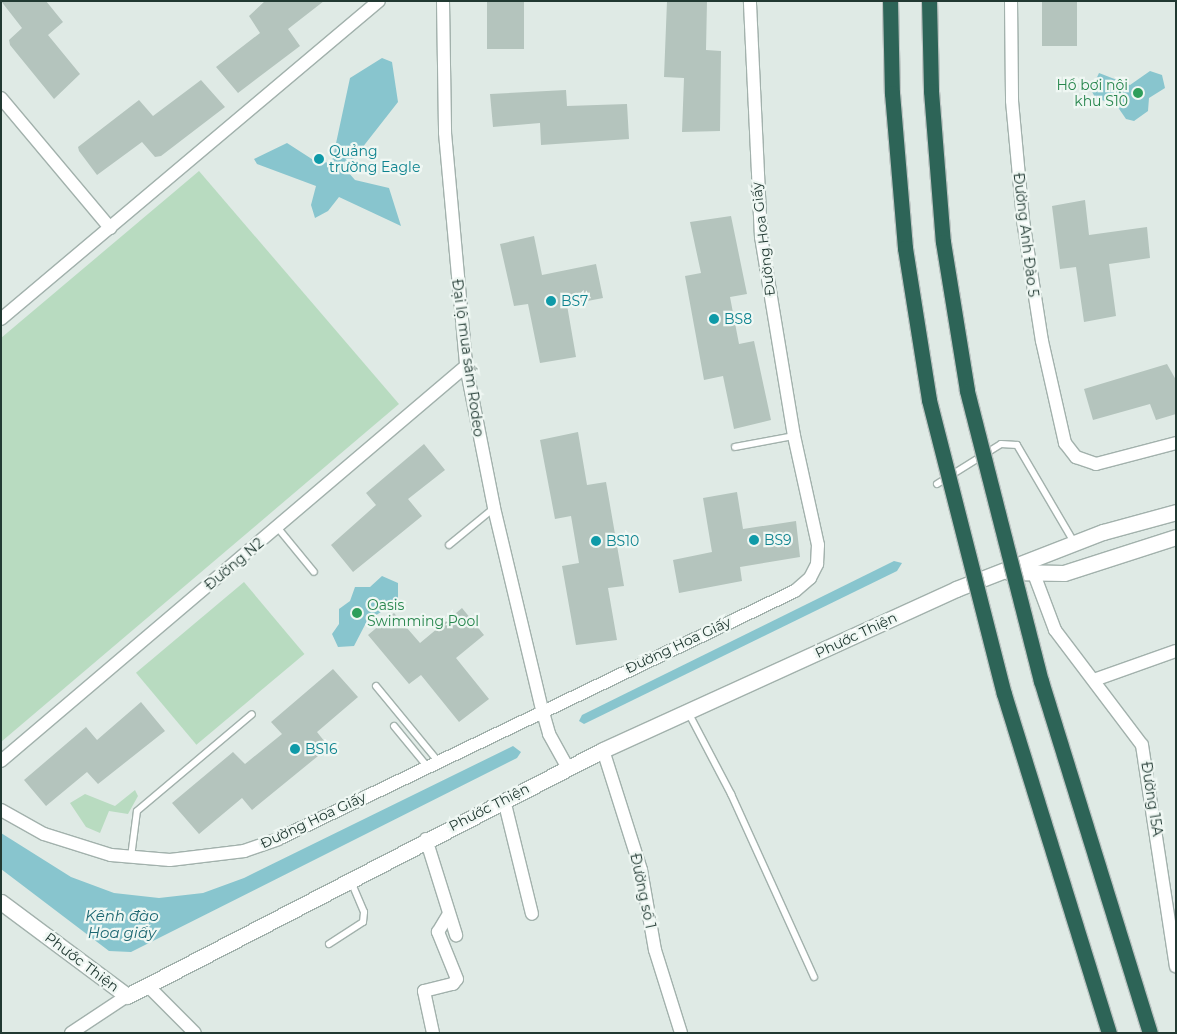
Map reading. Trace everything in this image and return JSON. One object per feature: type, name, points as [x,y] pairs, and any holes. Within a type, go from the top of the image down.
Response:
[{"type":"highway","points":[[890,1],[892,93],[905,248],[929,400],[1004,694],[1109,1033]]},
{"type":"highway","points":[[929,1],[930,91],[943,242],[967,391],[1041,681],[1150,1033]]},
{"type":"street","points":[[1,319],[380,1]]},
{"type":"street","name":"Đại lộ mua sắm Rodeo","points":[[443,1],[445,134],[466,366],[494,508],[542,708],[549,734],[568,768]]},
{"type":"street","name":"Đường Hoa Giấy","points":[[1,810],[65,843],[130,858],[192,859],[244,851],[432,763],[542,708],[795,590],[810,578],[817,564],[818,545],[794,436],[762,237],[750,1]]},
{"type":"street","name":"Đường Anh Đào 5","points":[[1011,1],[1012,101],[1032,291],[1064,438],[1080,460],[1102,464],[1176,443]]},
{"type":"street","points":[[1,98],[110,228]]},
{"type":"street","name":"Đường N2","points":[[1,761],[466,366]]},
{"type":"street","name":"Phước Thiện","points":[[1,902],[126,996],[349,878],[603,750],[1002,571],[1076,545],[1103,532],[1176,512]]},
{"type":"street","name":"Phước Thiện","points":[[1002,571],[1034,574],[1064,573],[1176,537]]},
{"type":"street","name":"Đường 15A","points":[[1034,574],[1055,630],[1131,728],[1147,758],[1173,918],[1176,966]]},
{"type":"street","points":[[1094,680],[1176,651]]},
{"type":"street","name":"Đường số 1","points":[[603,750],[642,870],[655,950],[681,1033]]},
{"type":"street","points":[[504,800],[532,914]]},
{"type":"street","points":[[426,840],[456,935]]},
{"type":"street","points":[[433,1033],[424,991],[453,984],[457,979],[438,932],[449,914]]},
{"type":"street","points":[[148,986],[196,1033]]},
{"type":"street","points":[[71,1033],[126,996]]},
{"type":"lane","points":[[735,447],[794,436]]},
{"type":"lane","points":[[937,484],[1001,444],[1017,444],[1076,545]]},
{"type":"lane","points":[[449,545],[494,508]]},
{"type":"lane","points":[[277,527],[314,572]]},
{"type":"lane","points":[[376,686],[432,763]]},
{"type":"lane","points":[[688,711],[731,794],[814,977]]},
{"type":"lane","points":[[130,858],[138,811],[252,714]]},
{"type":"lane","points":[[394,726],[432,763]]},
{"type":"lane","points":[[329,944],[363,922],[364,912],[349,878]]},
{"type":"green space","points":[[199,171],[399,404],[1,742],[1,338]]},
{"type":"green space","points":[[244,582],[304,654],[196,745],[136,673]]},
{"type":"green space","points":[[135,790],[138,796],[128,814],[109,811],[100,833],[86,827],[70,803],[85,794],[115,806]]},
{"type":"water","points":[[382,58],[392,62],[398,102],[351,162],[348,172],[355,180],[389,188],[401,226],[339,197],[328,211],[315,218],[311,205],[316,186],[257,164],[254,159],[287,143],[318,163],[332,162],[350,78]]},
{"type":"water","points":[[1150,71],[1162,75],[1165,88],[1149,98],[1148,111],[1134,121],[1126,119],[1115,103],[1096,99],[1091,90],[1099,73],[1130,85]]},
{"type":"water","points":[[894,561],[902,563],[897,571],[584,724],[579,721],[582,715]]},
{"type":"water","name":"Oasis Swimming Pool","points":[[382,576],[398,583],[398,601],[367,621],[354,646],[338,647],[332,634],[339,624],[339,609],[350,601],[355,587],[370,587]]},
{"type":"water","name":"Kênh đào Hoa giấy","points":[[513,746],[521,752],[517,758],[131,952],[109,951],[1,869],[1,833],[71,877],[114,893],[159,898],[203,893],[244,878]]},
{"type":"building","points":[[1,1],[46,1],[63,22],[48,35],[80,74],[54,99],[10,45],[9,40],[22,28]]},
{"type":"building","points":[[265,1],[324,1],[288,29],[300,46],[238,93],[216,67],[260,33],[249,16]]},
{"type":"building","points":[[487,1],[524,1],[524,49],[487,49]]},
{"type":"building","points":[[667,1],[707,1],[706,50],[721,51],[720,131],[682,132],[684,78],[664,77]]},
{"type":"building","points":[[1042,1],[1077,1],[1077,46],[1042,46]]},
{"type":"building","points":[[201,80],[225,107],[161,156],[155,157],[142,142],[97,175],[79,151],[78,147],[139,100],[153,116]]},
{"type":"building","points":[[566,90],[567,106],[627,104],[629,139],[541,145],[540,123],[493,127],[490,94]]},
{"type":"building","points":[[1085,200],[1089,235],[1147,227],[1150,258],[1109,264],[1116,316],[1084,322],[1076,267],[1060,269],[1052,206]]},
{"type":"building","name":"BS8","points":[[731,216],[747,294],[730,297],[739,344],[754,341],[771,420],[734,429],[723,376],[704,380],[685,276],[701,273],[690,222]]},
{"type":"building","name":"BS7","points":[[534,236],[542,275],[596,264],[603,298],[567,305],[576,357],[540,363],[528,304],[514,306],[500,244]]},
{"type":"building","points":[[1167,364],[1176,380],[1176,414],[1156,420],[1150,404],[1093,420],[1084,389]]},
{"type":"building","name":"BS10","points":[[578,432],[587,485],[606,482],[624,586],[608,588],[617,640],[576,645],[562,566],[579,563],[571,516],[555,519],[540,440]]},
{"type":"building","points":[[424,444],[445,470],[408,499],[422,516],[353,572],[331,545],[376,505],[366,493]]},
{"type":"building","name":"BS9","points":[[737,492],[743,529],[796,521],[800,557],[740,567],[742,581],[679,593],[673,560],[712,552],[703,498]]},
{"type":"building","points":[[462,608],[484,635],[456,658],[489,699],[459,722],[421,675],[409,684],[368,635],[394,613],[420,643]]},
{"type":"building","name":"BS16","points":[[333,669],[358,697],[317,732],[329,747],[252,810],[242,798],[199,834],[172,803],[233,752],[245,764],[282,734],[271,722]]},
{"type":"building","points":[[141,702],[165,731],[98,784],[87,772],[46,806],[24,780],[86,727],[97,740]]},
{"type":"place","name":"Hồ bơi nội khu S10","points":[[1138,93]]},
{"type":"place","name":"Quảng trường Eagle","points":[[319,159]]},
{"type":"place","name":"BS7","points":[[551,301]]},
{"type":"place","name":"BS8","points":[[714,319]]},
{"type":"place","name":"BS9","points":[[754,540]]},
{"type":"place","name":"BS10","points":[[596,541]]},
{"type":"place","name":"Oasis Swimming Pool","points":[[357,613]]},
{"type":"place","name":"BS16","points":[[295,749]]}]
